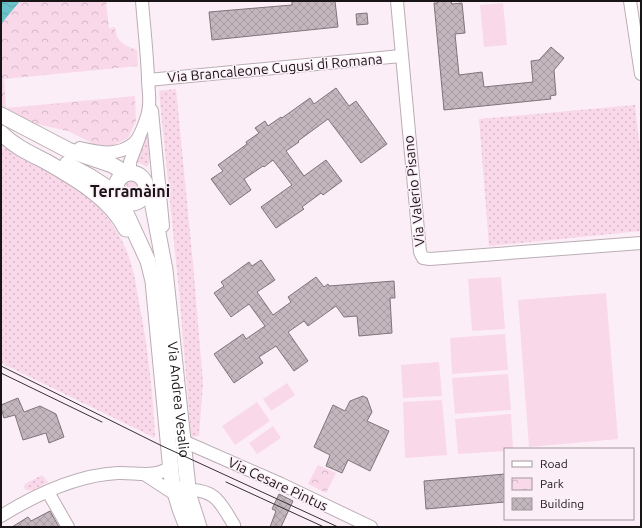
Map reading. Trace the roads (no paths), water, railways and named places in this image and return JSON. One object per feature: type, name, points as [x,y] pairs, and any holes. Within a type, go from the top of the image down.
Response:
[{"type":"main road","points":[[1,115],[68,150],[128,172],[139,174],[143,178],[146,187],[142,199],[133,203],[120,197],[91,177],[14,137],[1,133]]},
{"type":"main road","name":"Via Andrea Vesalio","points":[[1,133],[11,143],[57,168],[94,193],[113,211],[125,226],[133,241],[155,311]]},
{"type":"main road","points":[[120,197],[116,184],[118,179],[128,172]]},
{"type":"main road","name":"Via Andrea Vesalio","points":[[146,187],[152,201],[165,270],[184,441],[182,493],[187,527]]},
{"type":"main road","name":"Via Andrea Vesalio","points":[[120,197],[148,261],[153,281],[172,482],[182,493],[200,527]]},
{"type":"street","name":"Via Andrea Vesalio","points":[[128,172],[149,107],[142,1]]},
{"type":"street","name":"Via Valerio Pisano","points":[[397,1],[420,252],[423,258],[430,259],[641,243]]},
{"type":"street","points":[[630,1],[641,74]]},
{"type":"street","name":"Via Brancaleone Cugusi di Romana","points":[[148,80],[401,56]]},
{"type":"street","name":"Via Andrea Vesalio","points":[[149,107],[152,111],[167,262],[165,270]]},
{"type":"street","points":[[53,142],[103,153],[125,149],[134,144],[139,137]]},
{"type":"street","points":[[146,187],[157,165]]},
{"type":"street","name":"Via Cesare Pintus","points":[[184,441],[281,484],[371,527]]},
{"type":"street","points":[[1,516],[23,502],[72,482],[102,474],[144,474],[165,471],[171,466]]},
{"type":"street","points":[[144,474],[182,493],[200,490],[211,494],[222,506],[234,525]]},
{"type":"street","points":[[48,492],[68,527]]},
{"type":"water","points":[[1,1],[20,1],[1,24]]},
{"type":"tram line","points":[[1,366],[160,445],[338,527]]},
{"type":"tram line","points":[[1,373],[102,422]]},
{"type":"tram line","points":[[226,482],[324,527]]},
{"type":"district","name":"Terramàini","points":[[130,191]]}]
